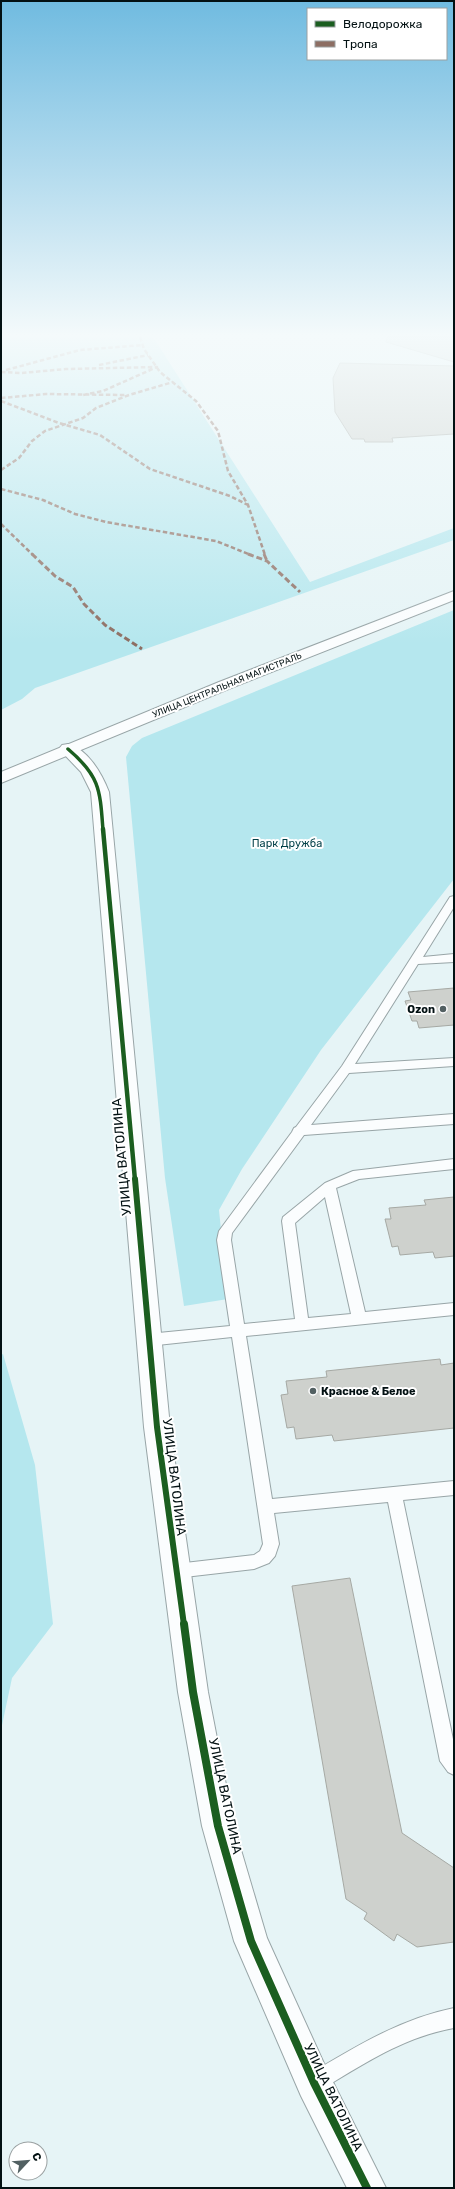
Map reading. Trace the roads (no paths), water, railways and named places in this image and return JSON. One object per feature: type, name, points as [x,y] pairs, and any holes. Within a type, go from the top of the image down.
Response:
[{"type":"street","name":"УЛИЦА ЦЕНТРАЛЬНАЯ МАГИСТРАЛЬ","points":[[1,778],[68,749],[454,595]]},
{"type":"street","name":"УЛИЦА ВАТОЛИНА","points":[[68,749],[84,762],[95,776],[100,792],[157,1427],[193,1692],[218,1826],[251,1941],[314,2083],[367,2188]]},
{"type":"lane","points":[[176,1571],[247,1563],[263,1559],[269,1553],[272,1544],[224,1240],[226,1231],[298,1132],[346,1070],[454,899]]},
{"type":"lane","points":[[414,961],[454,958]]},
{"type":"lane","points":[[346,1070],[454,1062]]},
{"type":"lane","points":[[298,1132],[454,1119]]},
{"type":"lane","points":[[302,1324],[288,1221],[329,1186],[358,1174],[454,1164]]},
{"type":"lane","points":[[329,1186],[359,1318]]},
{"type":"lane","points":[[148,1340],[454,1309]]},
{"type":"lane","points":[[266,1508],[454,1488]]},
{"type":"lane","points":[[394,1494],[450,1761],[454,1766]]},
{"type":"lane","points":[[314,2083],[406,2030],[437,2020],[454,2018]]},
{"type":"place","name":"Ozon","points":[[443,1009]]},
{"type":"place","name":"Красное & Белое","points":[[313,1391]]},
{"type":"park label","name":"Парк Дружба","points":[[287,843]]}]
